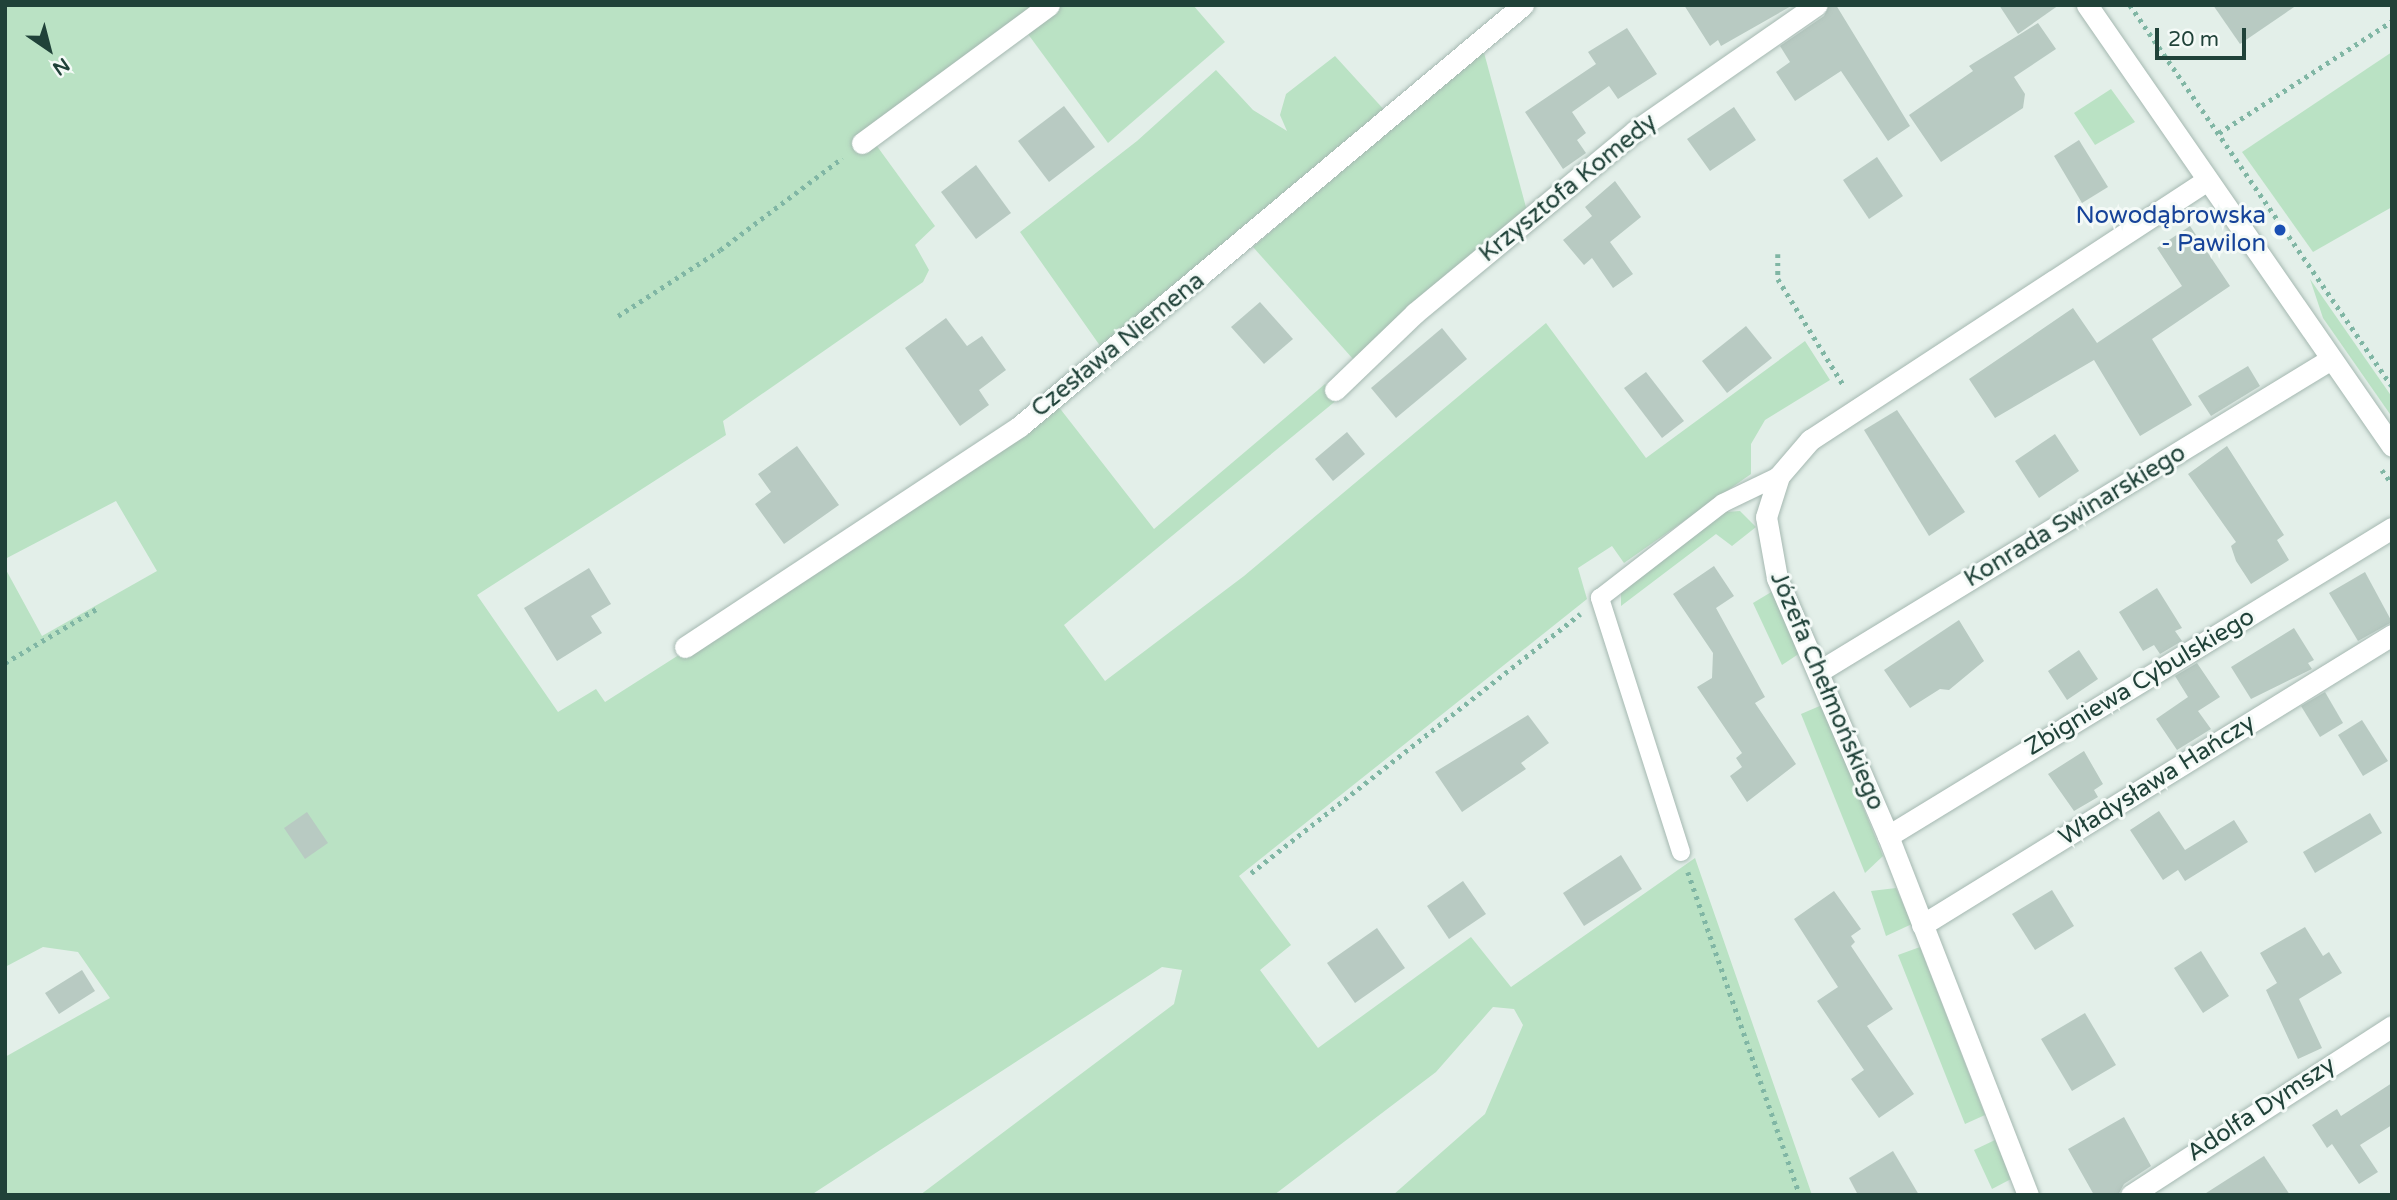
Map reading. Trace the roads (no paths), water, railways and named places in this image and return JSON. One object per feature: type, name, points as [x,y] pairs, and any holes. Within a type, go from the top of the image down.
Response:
[{"type":"street","points":[[862,143],[1049,5]]},
{"type":"street","name":"Czesława Niemena","points":[[685,647],[1020,426],[1523,5]]},
{"type":"street","name":"Krzysztofa Komedy","points":[[1335,390],[1415,313],[1635,131],[1816,5]]},
{"type":"street","points":[[2087,5],[2392,446]]},
{"type":"street","name":"Józefa Chełmońskiego","points":[[2028,1195],[1888,836],[1777,578],[1766,517],[1779,476],[1810,440],[2208,180]]},
{"type":"street","name":"Konrada Swinarskiego","points":[[1818,672],[2331,359]]},
{"type":"street","name":"Zbigniewa Cybulskiego","points":[[1888,836],[2392,528]]},
{"type":"street","name":"Władysława Hańczy","points":[[1922,925],[2392,635]]},
{"type":"street","name":"Adolfa Dymszy","points":[[2131,1195],[2392,1026]]},
{"type":"lane","points":[[1681,852],[1600,598],[1723,503],[1779,476]]},
{"type":"place","name":"Nowodąbrowska - Pawilon","points":[[2280,230]]}]
